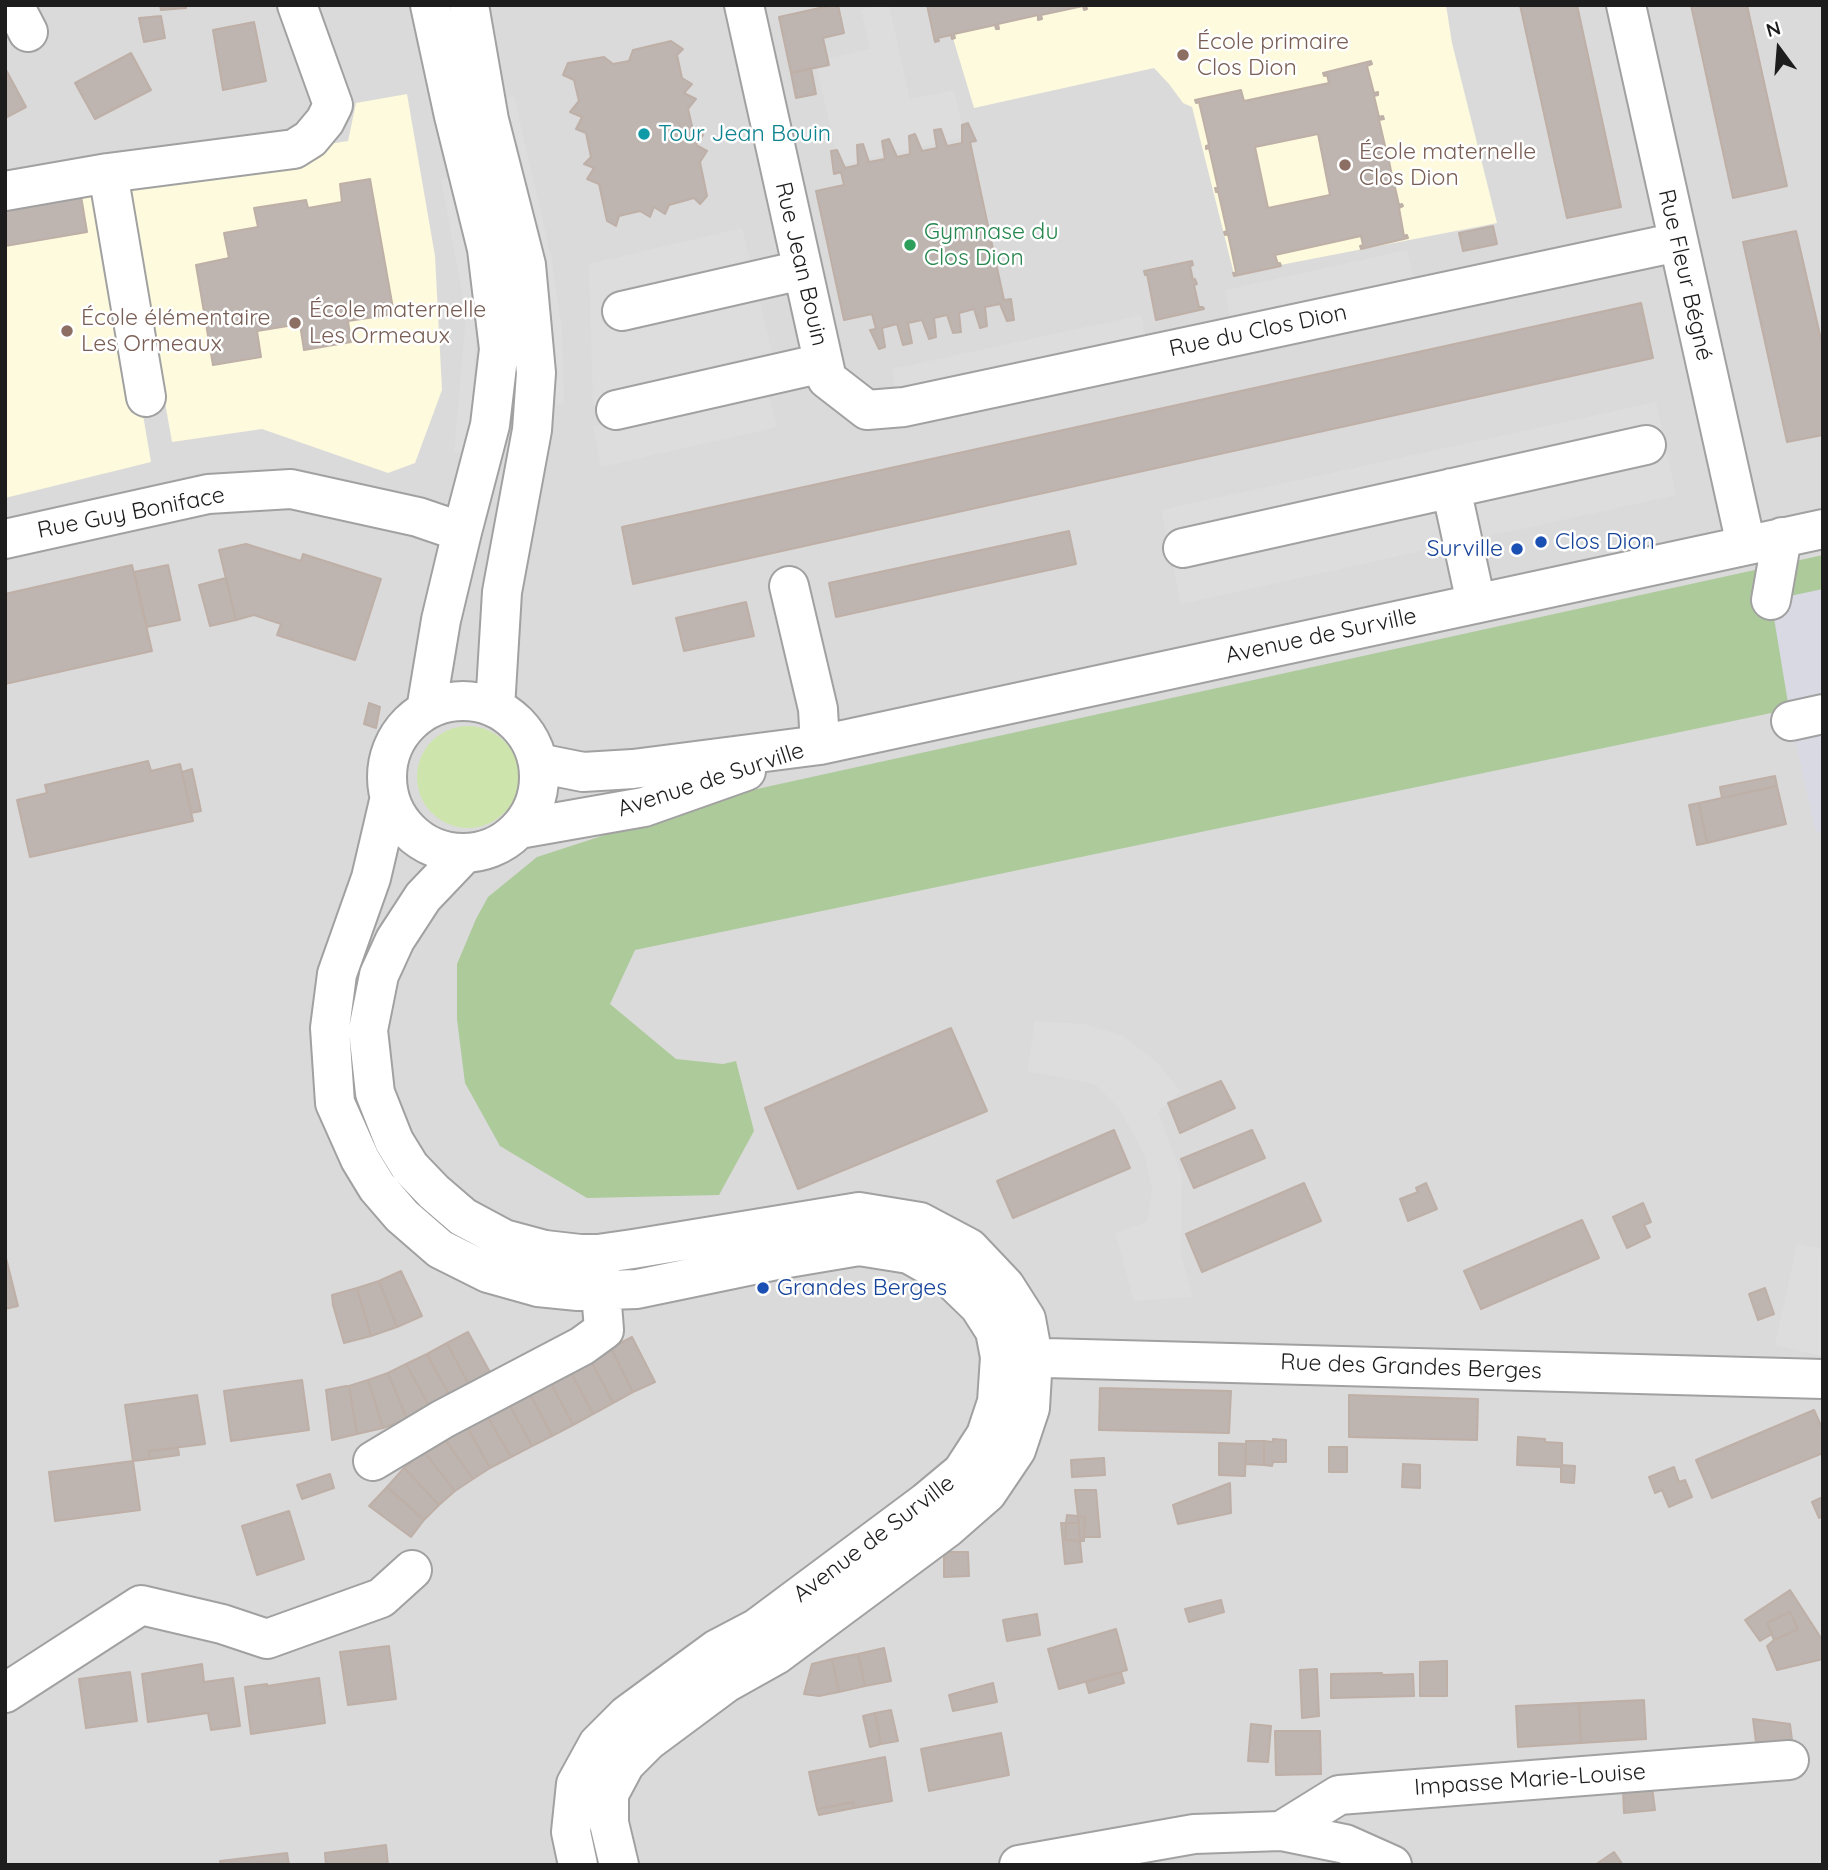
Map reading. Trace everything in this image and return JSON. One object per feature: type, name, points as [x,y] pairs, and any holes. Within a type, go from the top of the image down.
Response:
[{"type":"street","points":[[5,191],[108,173],[294,149],[310,139],[325,121],[333,105],[298,5]]},
{"type":"street","points":[[426,710],[441,621],[490,425],[499,349],[487,249],[430,5]]},
{"type":"street","points":[[469,5],[489,120],[526,265],[536,373],[531,430],[502,592],[495,708]]},
{"type":"street","name":"Rue Jean Bouin","points":[[744,5],[802,270],[833,378]]},
{"type":"street","name":"Rue Fleur Bégné","points":[[1626,5],[1678,242],[1764,541]]},
{"type":"street","points":[[108,173],[146,397]]},
{"type":"street","name":"Rue du Clos Dion","points":[[833,378],[867,411],[904,407],[1678,242]]},
{"type":"street","points":[[622,311],[802,270]]},
{"type":"street","points":[[616,410],[833,378]]},
{"type":"street","points":[[1183,548],[1646,445]]},
{"type":"street","points":[[1451,488],[1476,603]]},
{"type":"street","name":"Rue Guy Boniface","points":[[5,539],[208,494],[291,489],[418,517],[462,532]]},
{"type":"street","name":"Avenue de Surville","points":[[538,763],[583,772],[633,769],[820,744],[1823,529]]},
{"type":"street","points":[[1764,541],[1771,600]]},
{"type":"street","points":[[789,586],[818,709],[820,744]]},
{"type":"street","name":"Avenue de Surville","points":[[599,1272],[578,1291],[538,1287],[488,1273],[440,1249],[402,1216],[377,1187],[360,1159],[335,1103],[330,1028],[337,974],[371,878],[389,801],[386,775],[391,749],[405,726],[426,710],[449,702],[472,701],[495,708],[515,721],[530,740],[538,763],[539,787],[532,810],[519,829],[503,842],[464,854],[423,897],[395,940],[379,975],[368,1030],[375,1093],[394,1141],[410,1167],[463,1217],[504,1239],[545,1250],[599,1272],[636,1289],[859,1246],[909,1254],[948,1276],[979,1306],[1016,1357],[1030,1408],[1016,1450],[987,1493],[947,1528],[776,1655],[726,1683],[648,1741],[625,1763],[609,1794],[610,1823],[619,1865]]},
{"type":"street","name":"Avenue de Surville","points":[[519,829],[644,807],[820,744]]},
{"type":"street","points":[[389,801],[400,822],[418,839],[440,850],[464,854]]},
{"type":"street","points":[[373,1461],[443,1419],[582,1346],[604,1330],[599,1272]]},
{"type":"street","name":"Avenue de Surville","points":[[578,1865],[571,1832],[576,1784],[598,1744],[627,1715],[718,1649],[757,1628],[962,1472],[986,1435],[1016,1357]]},
{"type":"street","name":"Rue des Grandes Berges","points":[[1016,1357],[1823,1378]]},
{"type":"street","points":[[5,1693],[141,1605],[222,1624],[267,1639],[381,1598],[412,1570]]},
{"type":"street","name":"Impasse Marie-Louise","points":[[1281,1831],[1339,1795],[1789,1760]]},
{"type":"street","points":[[1019,1865],[1194,1834],[1281,1831],[1345,1844],[1392,1865]]},
{"type":"shaded area","points":[[5,5],[1823,5],[1823,1865],[5,1865]]},
{"type":"shaded area","points":[[889,5],[910,99],[954,90],[965,137],[839,165],[815,61],[870,49],[861,10]]},
{"type":"shaded area","points":[[943,5],[1446,5],[1452,43],[1497,223],[1234,274],[1192,107],[1183,103],[1154,68],[974,108]]},
{"type":"shaded area","name":"École maternelle Les Ormeaux","points":[[407,94],[435,256],[442,390],[415,463],[388,473],[262,429],[172,442],[125,176],[348,141],[356,103]]},
{"type":"shaded area","points":[[514,96],[551,256],[562,329],[564,404],[545,401],[495,100]]},
{"type":"shaded area","points":[[455,175],[478,309],[469,452],[454,453],[466,314],[441,180]]},
{"type":"shaded area","name":"École élémentaire Les Ormeaux","points":[[103,180],[151,462],[5,498],[5,199]]},
{"type":"shaded area","points":[[742,228],[775,364],[593,406],[589,264]]},
{"type":"shaded area","points":[[1407,250],[1414,280],[1230,319],[1225,290]]},
{"type":"shaded area","points":[[1141,315],[1146,338],[895,391],[892,369]]},
{"type":"shaded area","points":[[767,387],[777,427],[601,467],[593,426]]},
{"type":"shaded area","points":[[1656,402],[1676,495],[1181,604],[1161,510]]},
{"type":"shaded area","points":[[1823,589],[1823,831],[1816,833],[1791,721],[1771,600]]},
{"type":"shaded area","points":[[1035,1021],[1083,1024],[1123,1036],[1157,1062],[1181,1092],[1158,1112],[1182,1176],[1181,1255],[1193,1297],[1134,1301],[1115,1233],[1147,1222],[1152,1189],[1144,1154],[1119,1108],[1095,1084],[1027,1071]]},
{"type":"shaded area","points":[[1797,1244],[1823,1249],[1823,1356],[1775,1345]]},
{"type":"green space","points":[[1823,555],[1823,640],[1805,706],[635,950],[610,1004],[676,1059],[723,1064],[736,1061],[754,1131],[719,1195],[587,1198],[500,1146],[465,1083],[457,1019],[457,964],[488,897],[537,857],[725,796]]},
{"type":"green space","points":[[468,726],[488,730],[504,741],[515,757],[519,777],[515,797],[504,813],[488,824],[468,828],[448,824],[432,813],[421,797],[417,777],[421,757],[432,741],[448,730]]},
{"type":"building","points":[[160,5],[186,5],[186,8],[161,10]]},
{"type":"building","points":[[838,5],[844,33],[823,38],[829,65],[791,73],[779,17]]},
{"type":"building","points":[[927,5],[1086,5],[1087,9],[1084,10],[1083,6],[1041,15],[1042,19],[1038,20],[1038,15],[998,24],[999,29],[996,29],[995,25],[954,34],[955,38],[952,39],[951,35],[938,38],[939,41],[935,42]]},
{"type":"building","points":[[1520,5],[1577,5],[1621,207],[1567,218]]},
{"type":"building","points":[[1691,5],[1747,5],[1787,186],[1733,198]]},
{"type":"building","points":[[161,16],[165,38],[144,42],[139,18]]},
{"type":"building","points":[[254,22],[266,81],[223,90],[213,30]]},
{"type":"building","name":"Tour Jean Bouin","points":[[671,41],[683,49],[677,55],[682,78],[692,84],[684,93],[696,99],[688,109],[693,130],[703,135],[696,145],[707,151],[700,162],[707,196],[700,204],[694,198],[669,205],[665,214],[654,207],[650,217],[640,211],[619,216],[616,226],[607,221],[599,184],[587,179],[594,168],[584,164],[591,157],[586,133],[576,129],[582,117],[570,112],[579,101],[574,80],[563,75],[568,63],[604,57],[613,64],[629,61],[633,50]]},
{"type":"building","points":[[131,53],[151,90],[95,119],[75,83]]},
{"type":"building","points":[[1371,61],[1372,64],[1367,66],[1374,93],[1378,92],[1378,95],[1374,96],[1379,117],[1383,116],[1384,119],[1379,120],[1386,150],[1391,150],[1387,151],[1393,181],[1396,180],[1397,183],[1394,183],[1399,205],[1403,206],[1399,208],[1404,236],[1407,235],[1408,238],[1361,249],[1361,236],[1275,255],[1281,266],[1234,276],[1233,273],[1236,272],[1228,234],[1225,235],[1224,232],[1227,231],[1215,188],[1218,188],[1209,148],[1206,149],[1209,145],[1199,102],[1196,103],[1195,100],[1241,90],[1244,101],[1329,83],[1327,75],[1324,76],[1323,73]],"holes":[[[1318,134],[1330,195],[1268,208],[1255,147]]]},
{"type":"building","points":[[5,68],[26,107],[5,118]]},
{"type":"building","points":[[811,68],[816,94],[796,98],[791,73]]},
{"type":"building","name":"Gymnase du Clos Dion","points":[[968,123],[976,141],[970,142],[1004,300],[1011,299],[1014,320],[1007,321],[1000,304],[985,307],[987,326],[980,328],[974,309],[959,313],[961,332],[953,333],[947,315],[934,318],[936,337],[929,339],[922,320],[908,323],[912,343],[903,345],[897,324],[882,328],[885,347],[879,349],[870,330],[876,329],[872,314],[844,320],[816,191],[844,185],[841,172],[834,174],[831,151],[837,150],[845,168],[858,165],[857,145],[863,144],[869,162],[885,159],[882,141],[889,139],[897,157],[910,154],[909,136],[915,134],[922,151],[937,148],[934,130],[941,129],[947,146],[962,143],[962,125]]},
{"type":"building","points":[[370,179],[394,314],[348,321],[351,342],[304,350],[300,324],[257,331],[261,357],[213,365],[196,265],[229,258],[224,233],[258,227],[254,208],[306,200],[308,208],[342,202],[340,184]]},
{"type":"building","points":[[79,184],[87,232],[5,246],[5,197]]},
{"type":"building","points":[[1493,226],[1497,244],[1463,251],[1459,233]]},
{"type":"building","points":[[1796,231],[1823,348],[1823,435],[1787,442],[1743,242]]},
{"type":"building","points":[[1192,261],[1193,265],[1190,266],[1193,280],[1195,279],[1197,284],[1194,285],[1199,307],[1204,309],[1156,320],[1147,274],[1145,275],[1144,271]]},
{"type":"building","points":[[1641,303],[1653,358],[633,584],[622,527]]},
{"type":"building","points":[[1069,531],[1076,564],[836,617],[829,583]]},
{"type":"building","points":[[246,544],[301,561],[303,554],[381,579],[355,660],[277,635],[281,624],[254,615],[236,620],[219,550]]},
{"type":"building","points":[[132,565],[152,651],[5,684],[5,594]]},
{"type":"building","points":[[168,565],[180,620],[147,627],[134,572]]},
{"type":"building","points":[[226,578],[236,620],[210,626],[199,585]]},
{"type":"building","points":[[746,602],[754,636],[684,651],[676,618]]},
{"type":"building","points":[[369,703],[380,707],[376,728],[364,724]]},
{"type":"building","points":[[148,761],[151,771],[180,764],[193,821],[30,857],[17,800],[47,793],[45,785]]},
{"type":"building","points":[[192,769],[201,811],[191,813],[182,772]]},
{"type":"building","points":[[1775,776],[1777,786],[1722,798],[1720,787]]},
{"type":"building","points":[[1777,786],[1786,824],[1707,843],[1699,803]]},
{"type":"building","points":[[1699,803],[1707,843],[1697,845],[1689,805]]},
{"type":"building","points":[[951,1028],[987,1111],[798,1189],[765,1108]]},
{"type":"building","points":[[1221,1081],[1235,1108],[1180,1133],[1168,1103]]},
{"type":"building","points":[[1114,1130],[1130,1168],[1013,1218],[997,1181]]},
{"type":"building","points":[[1252,1130],[1265,1158],[1194,1188],[1181,1159]]},
{"type":"building","points":[[1304,1183],[1321,1221],[1202,1272],[1186,1234]]},
{"type":"building","points":[[1426,1183],[1437,1209],[1408,1221],[1400,1199],[1418,1192],[1416,1188]]},
{"type":"building","points":[[1643,1203],[1651,1222],[1644,1225],[1650,1237],[1627,1248],[1613,1217]]},
{"type":"building","points":[[1582,1220],[1599,1258],[1481,1309],[1464,1271]]},
{"type":"building","points":[[5,1254],[18,1306],[5,1309]]},
{"type":"building","points":[[401,1271],[422,1316],[397,1327],[379,1281]]},
{"type":"building","points":[[379,1281],[397,1327],[371,1336],[357,1288]]},
{"type":"building","points":[[357,1288],[371,1336],[344,1343],[332,1295]]},
{"type":"building","points":[[1765,1288],[1774,1314],[1758,1320],[1749,1294]]},
{"type":"building","points":[[468,1332],[492,1376],[470,1387],[447,1343]]},
{"type":"building","points":[[632,1337],[655,1382],[633,1392],[611,1348]]},
{"type":"building","points":[[447,1343],[470,1387],[450,1397],[427,1354]]},
{"type":"building","points":[[611,1348],[633,1392],[613,1403],[590,1359]]},
{"type":"building","points":[[427,1354],[450,1397],[430,1408],[406,1364]]},
{"type":"building","points":[[590,1359],[613,1403],[593,1414],[570,1371]]},
{"type":"building","points":[[406,1364],[430,1408],[407,1419],[388,1373]]},
{"type":"building","points":[[570,1371],[593,1414],[573,1425],[550,1381]]},
{"type":"building","points":[[388,1373],[407,1419],[383,1428],[368,1380]]},
{"type":"building","points":[[302,1380],[309,1430],[231,1441],[224,1391]]},
{"type":"building","points":[[368,1380],[383,1428],[357,1434],[349,1386]]},
{"type":"building","points":[[550,1381],[573,1425],[552,1436],[529,1392]]},
{"type":"building","points":[[349,1386],[357,1434],[332,1440],[326,1390]]},
{"type":"building","points":[[1100,1388],[1231,1391],[1229,1433],[1099,1430]]},
{"type":"building","points":[[529,1392],[552,1436],[532,1446],[508,1402]]},
{"type":"building","points":[[197,1395],[205,1444],[149,1451],[150,1459],[133,1461],[125,1405]]},
{"type":"building","points":[[1349,1395],[1478,1399],[1477,1440],[1349,1437]]},
{"type":"building","points":[[508,1402],[532,1446],[511,1457],[486,1414]]},
{"type":"building","points":[[1814,1410],[1823,1430],[1823,1453],[1712,1498],[1696,1460]]},
{"type":"building","points":[[486,1414],[511,1457],[490,1468],[466,1425]]},
{"type":"building","points":[[466,1425],[490,1468],[473,1479],[444,1438]]},
{"type":"building","points":[[1518,1437],[1562,1443],[1562,1465],[1575,1466],[1574,1483],[1561,1482],[1561,1467],[1517,1465]]},
{"type":"building","points":[[444,1438],[473,1479],[455,1491],[424,1452]]},
{"type":"building","points":[[1273,1439],[1286,1440],[1286,1462],[1264,1465],[1264,1441],[1273,1442]]},
{"type":"building","points":[[1246,1441],[1264,1441],[1264,1465],[1246,1464]]},
{"type":"building","points":[[1219,1443],[1246,1444],[1245,1476],[1219,1475]]},
{"type":"building","points":[[1329,1447],[1347,1447],[1347,1472],[1329,1472]]},
{"type":"building","points":[[178,1448],[179,1455],[150,1459],[149,1451]]},
{"type":"building","points":[[424,1452],[455,1491],[439,1505],[404,1468]]},
{"type":"building","points":[[1104,1458],[1105,1475],[1072,1477],[1071,1460]]},
{"type":"building","points":[[133,1461],[140,1510],[55,1521],[49,1472]]},
{"type":"building","points":[[1403,1464],[1420,1465],[1420,1488],[1402,1487]]},
{"type":"building","points":[[1674,1467],[1679,1482],[1685,1480],[1692,1497],[1669,1507],[1662,1490],[1655,1493],[1649,1477]]},
{"type":"building","points":[[404,1468],[439,1505],[424,1520],[387,1487]]},
{"type":"building","points":[[330,1474],[334,1488],[302,1499],[297,1485]]},
{"type":"building","points":[[1230,1483],[1231,1513],[1178,1524],[1173,1505]]},
{"type":"building","points":[[387,1487],[424,1520],[411,1537],[369,1506]]},
{"type":"building","points":[[1075,1490],[1096,1490],[1100,1537],[1084,1537],[1085,1517],[1078,1516]]},
{"type":"building","points":[[1823,1497],[1823,1516],[1819,1518],[1812,1502]]},
{"type":"building","points":[[289,1511],[304,1559],[257,1575],[242,1526]]},
{"type":"building","points":[[1067,1515],[1078,1516],[1079,1523],[1066,1523]]},
{"type":"building","points":[[1078,1516],[1085,1517],[1084,1541],[1080,1541]]},
{"type":"building","points":[[1061,1523],[1066,1523],[1065,1540],[1080,1541],[1082,1562],[1065,1564]]},
{"type":"building","points":[[1066,1523],[1079,1523],[1080,1541],[1065,1540]]},
{"type":"building","points":[[944,1552],[968,1552],[969,1576],[944,1577]]},
{"type":"building","points":[[1790,1590],[1823,1641],[1823,1659],[1777,1670],[1767,1646],[1798,1629],[1790,1612],[1767,1623],[1772,1634],[1760,1641],[1745,1620]]},
{"type":"building","points":[[1221,1600],[1224,1612],[1189,1622],[1185,1609]]},
{"type":"building","points":[[1790,1612],[1798,1629],[1774,1640],[1767,1623]]},
{"type":"building","points":[[1037,1614],[1040,1635],[1007,1641],[1003,1620]]},
{"type":"building","points":[[1116,1629],[1127,1670],[1059,1689],[1048,1649]]},
{"type":"building","points":[[389,1646],[396,1699],[348,1705],[340,1652]]},
{"type":"building","points":[[884,1648],[891,1681],[865,1686],[858,1654]]},
{"type":"building","points":[[858,1654],[865,1686],[839,1692],[832,1659]]},
{"type":"building","points":[[832,1659],[839,1692],[819,1696],[804,1694],[812,1664]]},
{"type":"building","points":[[1447,1661],[1447,1696],[1420,1696],[1420,1662]]},
{"type":"building","points":[[202,1664],[204,1682],[233,1678],[240,1726],[211,1730],[208,1713],[148,1722],[142,1674]]},
{"type":"building","points":[[1317,1669],[1319,1716],[1302,1718],[1300,1670]]},
{"type":"building","points":[[130,1672],[137,1721],[86,1728],[79,1679]]},
{"type":"building","points":[[1121,1672],[1124,1683],[1089,1693],[1086,1682]]},
{"type":"building","points":[[1331,1674],[1413,1674],[1414,1696],[1331,1698]]},
{"type":"building","points":[[319,1678],[325,1723],[251,1734],[245,1687]]},
{"type":"building","points":[[993,1683],[997,1702],[953,1711],[949,1695]]},
{"type":"building","points":[[1644,1700],[1646,1739],[1581,1743],[1579,1703]]},
{"type":"building","points":[[1579,1703],[1581,1743],[1518,1747],[1516,1706]]},
{"type":"building","points":[[891,1710],[898,1741],[881,1744],[875,1713]]},
{"type":"building","points":[[875,1713],[881,1744],[870,1747],[863,1716]]},
{"type":"building","points":[[1753,1719],[1790,1724],[1793,1748],[1757,1750]]},
{"type":"building","points":[[1251,1724],[1271,1726],[1268,1762],[1248,1761]]},
{"type":"building","points":[[1275,1731],[1320,1731],[1321,1774],[1276,1775]]},
{"type":"building","points":[[1001,1733],[1009,1775],[929,1791],[921,1749]]},
{"type":"building","points":[[885,1757],[892,1801],[854,1808],[853,1802],[817,1809],[809,1772]]},
{"type":"building","points":[[1652,1786],[1655,1810],[1624,1813],[1623,1789]]},
{"type":"building","points":[[853,1802],[854,1808],[819,1815],[817,1809]]},
{"type":"building","points":[[386,1845],[388,1865],[326,1865],[325,1853]]},
{"type":"building","points":[[1614,1852],[1623,1865],[1595,1865]]},
{"type":"building","points":[[287,1853],[289,1865],[221,1865],[220,1861]]},
{"type":"place","name":"École primaire Clos Dion","points":[[1183,55]]},
{"type":"place","name":"Tour Jean Bouin","points":[[644,134]]},
{"type":"place","name":"École maternelle Clos Dion","points":[[1345,165]]},
{"type":"place","name":"Gymnase du Clos Dion","points":[[910,245]]},
{"type":"place","name":"École maternelle Les Ormeaux","points":[[295,323]]},
{"type":"place","name":"École élémentaire Les Ormeaux","points":[[67,331]]},
{"type":"place","name":"Clos Dion","points":[[1541,542]]},
{"type":"place","name":"Surville","points":[[1517,549]]},
{"type":"place","name":"Grandes Berges","points":[[763,1288]]}]
